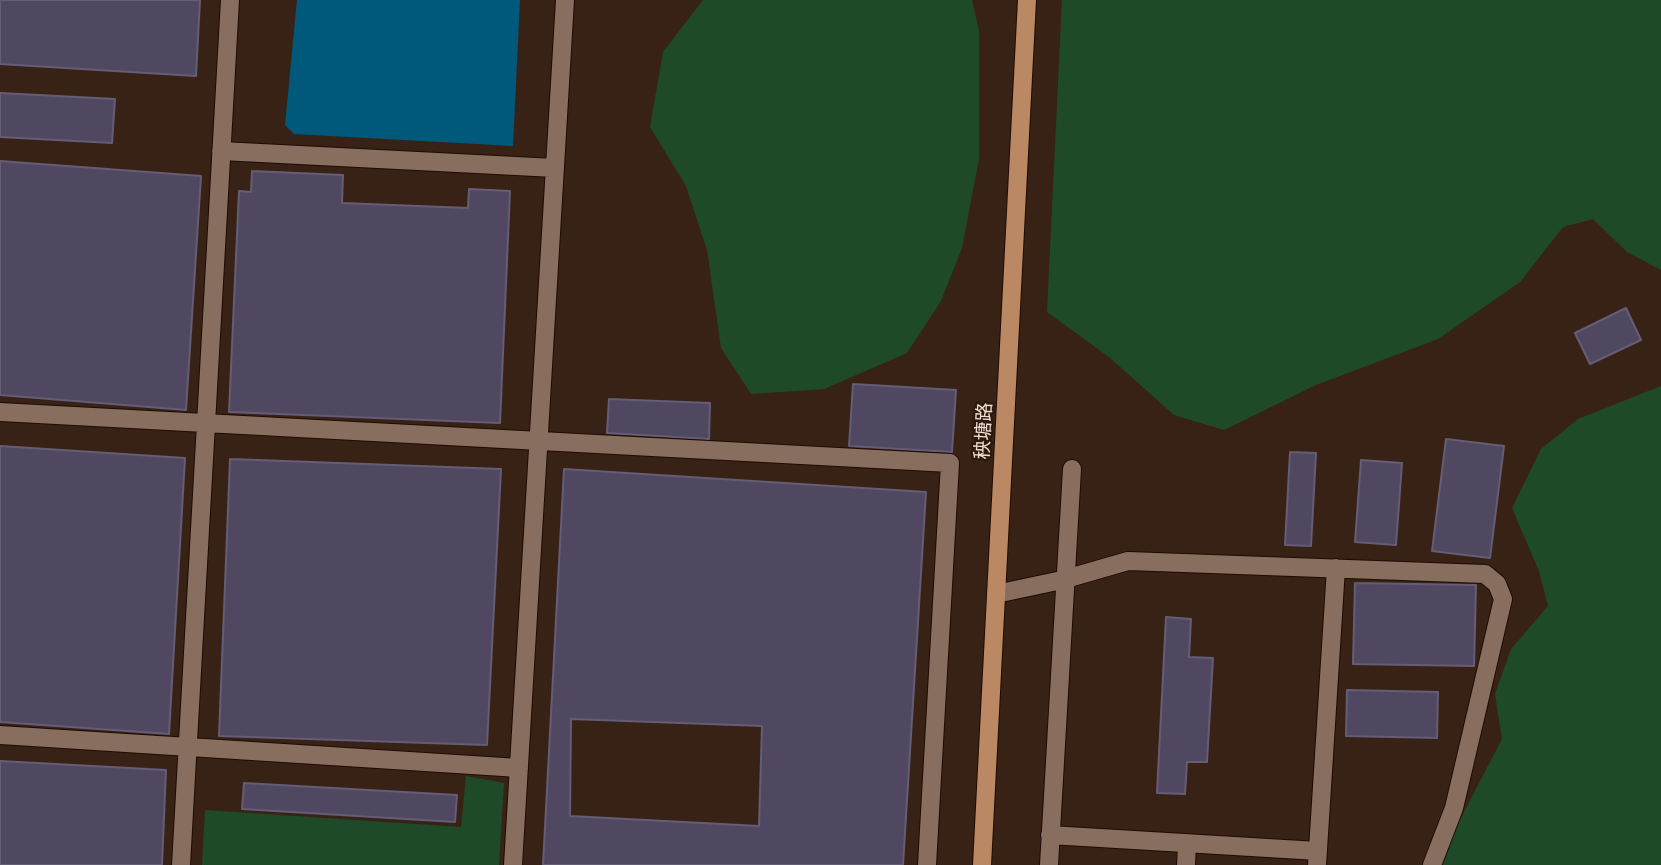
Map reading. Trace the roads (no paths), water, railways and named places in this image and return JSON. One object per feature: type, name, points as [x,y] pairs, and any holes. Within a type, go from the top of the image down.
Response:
[{"type":"main road","name":"秧塘路","points":[[982,865],[1027,0]]},
{"type":"street","points":[[180,865],[230,0]]},
{"type":"street","points":[[513,865],[565,0]]},
{"type":"street","points":[[221,151],[555,168]]},
{"type":"street","points":[[0,412],[950,463],[927,865]]},
{"type":"street","points":[[1048,865],[1072,469]]},
{"type":"street","points":[[996,594],[1066,579],[1128,561],[1485,574],[1497,584],[1503,599],[1454,808],[1432,865]]},
{"type":"street","points":[[1050,835],[1318,858],[1336,568]]},
{"type":"street","points":[[0,735],[519,768]]},
{"type":"street","points":[[1185,865],[1187,845]]},
{"type":"water","points":[[297,0],[520,0],[513,146],[294,134],[285,125]]}]
